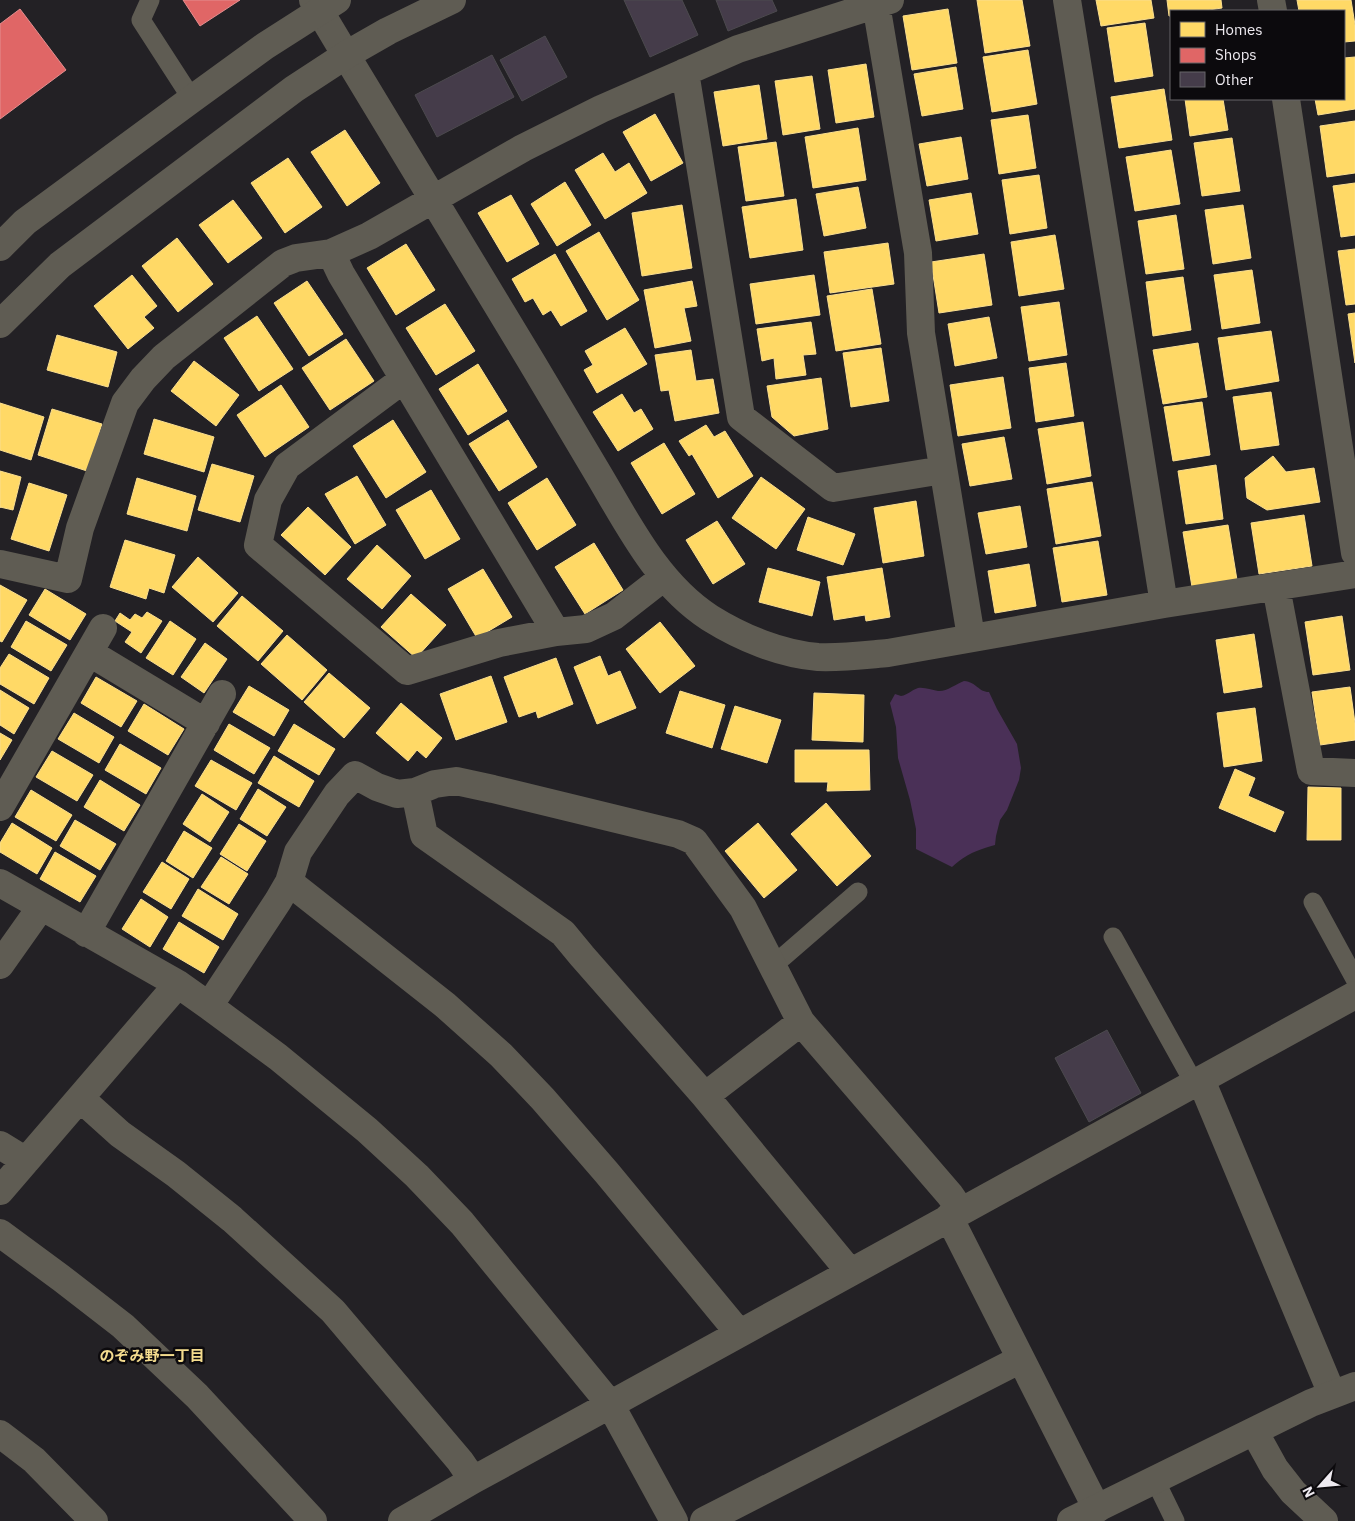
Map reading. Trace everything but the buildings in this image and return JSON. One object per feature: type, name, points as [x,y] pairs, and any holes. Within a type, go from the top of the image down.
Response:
[{"type":"street","points":[[0,324],[60,265],[294,89],[346,55],[388,31],[452,0]]},
{"type":"street","points":[[1067,0],[1164,604]]},
{"type":"street","points":[[0,564],[68,579],[80,528],[125,403],[143,379],[164,357],[283,262],[296,258],[331,253],[368,236],[523,148],[601,110],[738,49],[883,2],[918,253],[921,333],[971,638]]},
{"type":"street","points":[[0,247],[25,222],[323,4],[346,55],[434,198],[611,496],[664,577],[690,603],[710,618],[764,645],[789,653],[819,657],[858,656],[888,653],[1164,604],[1355,574]]},
{"type":"street","points":[[685,72],[741,417],[833,488],[943,470]]},
{"type":"street","points":[[1286,100],[1355,552]]},
{"type":"street","points":[[331,253],[341,274],[556,632]]},
{"type":"street","points":[[404,379],[287,466],[268,500],[258,545],[407,671],[499,643],[556,632],[586,629],[614,616],[664,577]]},
{"type":"street","points":[[1276,587],[1311,771],[1355,773]]},
{"type":"street","points":[[0,807],[104,628]]},
{"type":"street","points":[[90,653],[206,723]]},
{"type":"street","points":[[86,933],[222,694]]},
{"type":"street","points":[[209,1006],[289,882],[298,852],[337,794],[355,775],[377,787],[398,794],[414,792],[435,784],[456,781],[678,834],[694,841],[743,908],[801,1022],[944,1188],[1021,1359],[1096,1509]]},
{"type":"street","points":[[414,792],[424,835],[563,933],[705,1096],[850,1272]]},
{"type":"street","points":[[289,882],[445,1005],[501,1055],[543,1099],[608,1173],[739,1333]]},
{"type":"street","points":[[0,883],[178,984],[286,1064],[367,1130],[418,1176],[462,1223],[610,1404],[674,1521]]},
{"type":"street","points":[[0,965],[41,907]]},
{"type":"street","points":[[0,1191],[178,984]]},
{"type":"street","points":[[402,1521],[610,1404],[1355,995]]},
{"type":"street","points":[[705,1096],[801,1022]]},
{"type":"street","points":[[1071,1521],[1311,1403],[1343,1390],[1198,1081]]},
{"type":"street","points":[[80,1098],[120,1134],[176,1174],[232,1219],[333,1311],[460,1461],[473,1480]]},
{"type":"street","points":[[0,1145],[26,1161]]},
{"type":"street","points":[[0,1233],[123,1326],[196,1396],[313,1521]]},
{"type":"street","points":[[704,1521],[1021,1359]]},
{"type":"street","points":[[1254,1431],[1275,1469],[1293,1492],[1324,1521]]},
{"type":"street","points":[[0,1434],[34,1460],[94,1521]]},
{"type":"lane","points":[[150,0],[141,20],[192,99]]},
{"type":"lane","points":[[770,964],[783,957],[858,892]]},
{"type":"lane","points":[[1313,902],[1355,979]]},
{"type":"lane","points":[[1112,937],[1198,1081]]},
{"type":"lane","points":[[1155,1480],[1175,1521]]},
{"type":"shaded area","points":[[964,681],[972,683],[985,692],[989,692],[1017,744],[1021,768],[1019,780],[1007,810],[1000,820],[995,845],[972,853],[952,867],[916,849],[916,829],[898,758],[896,727],[890,703],[895,694],[901,696],[921,688],[941,691]]},
{"type":"district","name":"のぞみ野一丁目","points":[[152,1355]]}]
